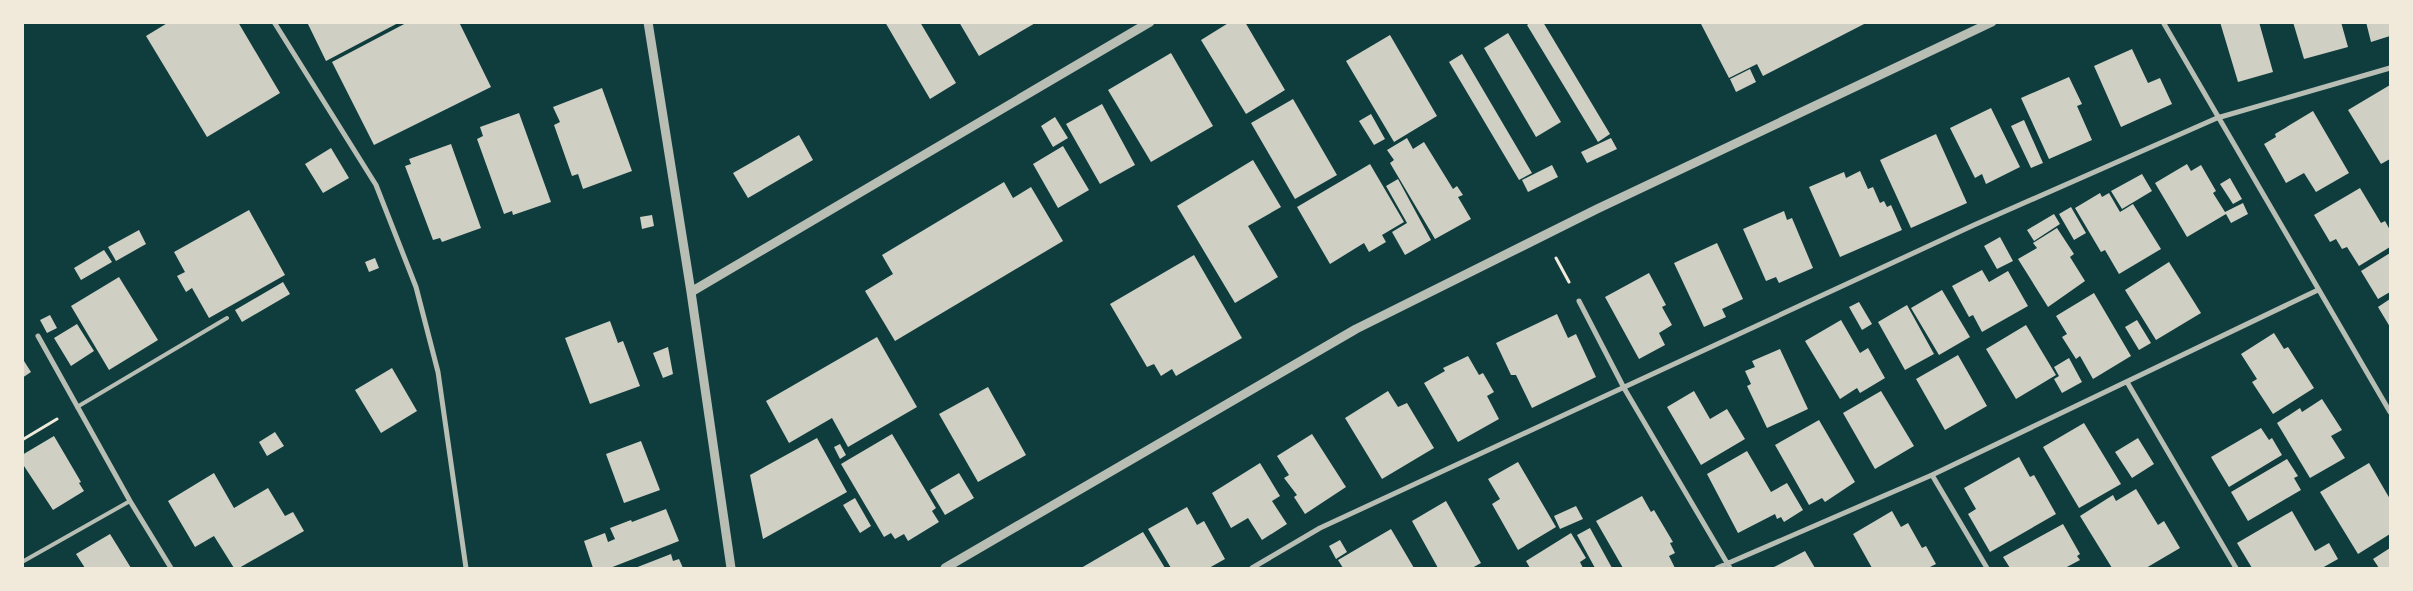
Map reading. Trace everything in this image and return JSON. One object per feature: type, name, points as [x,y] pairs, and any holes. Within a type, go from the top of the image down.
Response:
[{"type":"street","points":[[274,22],[376,185],[416,287],[438,372],[466,568]]},
{"type":"street","points":[[648,22],[691,292],[730,568]]},
{"type":"street","points":[[691,292],[1150,22]]},
{"type":"street","points":[[945,568],[1356,329],[1597,209],[1992,22]]},
{"type":"street","points":[[2163,22],[2217,118],[2390,412]]},
{"type":"street","points":[[1252,568],[1320,528],[1974,225],[2217,118],[2390,68]]},
{"type":"street","points":[[1717,568],[1729,566],[1932,475],[2318,290]]},
{"type":"street","points":[[1579,301],[1624,388],[1729,566]]},
{"type":"street","points":[[38,336],[130,501],[171,568]]},
{"type":"street","points":[[2127,382],[2236,568]]},
{"type":"street","points":[[1932,475],[1986,568]]},
{"type":"lane","points":[[77,407],[227,318]]},
{"type":"lane","points":[[22,562],[130,501]]},
{"type":"path","points":[[1556,258],[1565,273]]},
{"type":"path","points":[[22,440],[77,407]]},
{"type":"building","points":[[169,22],[238,22],[280,93],[207,137],[146,36]]},
{"type":"building","points":[[307,22],[400,22],[326,61]]},
{"type":"building","points":[[408,22],[459,22],[491,87],[374,145],[332,62]]},
{"type":"building","points":[[885,22],[920,22],[956,83],[930,99]]},
{"type":"building","points":[[959,22],[1037,22],[979,56]]},
{"type":"building","points":[[1230,22],[1245,22],[1285,90],[1246,114],[1201,40]]},
{"type":"building","points":[[1531,22],[1543,22],[1610,134],[1598,142],[1527,25]]},
{"type":"building","points":[[1700,22],[1868,22],[1763,76],[1757,64],[1729,78]]},
{"type":"building","points":[[2220,22],[2259,22],[2273,72],[2238,82]]},
{"type":"building","points":[[2293,22],[2341,22],[2348,47],[2304,59]]},
{"type":"building","points":[[2366,22],[2390,22],[2390,36],[2371,42]]},
{"type":"building","points":[[1508,33],[1561,122],[1536,137],[1484,48]]},
{"type":"building","points":[[1390,35],[1437,116],[1394,142],[1346,61]]},
{"type":"building","points":[[2132,49],[2148,83],[2160,78],[2172,104],[2121,127],[2094,66]]},
{"type":"building","points":[[1171,53],[1213,126],[1151,162],[1108,90]]},
{"type":"building","points":[[1462,54],[1532,173],[1519,180],[1449,62]]},
{"type":"building","points":[[1750,69],[1756,82],[1736,92],[1730,79]]},
{"type":"building","points":[[2069,77],[2082,104],[2077,106],[2092,140],[2049,159],[2021,98]]},
{"type":"building","points":[[2390,85],[2390,159],[2381,164],[2348,110]]},
{"type":"building","points":[[602,88],[632,171],[583,189],[578,174],[572,176],[554,125],[560,122],[553,107]]},
{"type":"building","points":[[1293,99],[1337,175],[1295,199],[1251,123]]},
{"type":"building","points":[[1102,104],[1135,165],[1100,184],[1066,124]]},
{"type":"building","points":[[1991,108],[2020,167],[1986,184],[1982,174],[1975,178],[1950,128]]},
{"type":"building","points":[[2313,111],[2349,173],[2316,192],[2304,173],[2286,183],[2264,144],[2276,137],[2275,134]]},
{"type":"building","points":[[519,113],[551,202],[513,215],[512,211],[504,214],[477,139],[483,136],[480,127]]},
{"type":"building","points":[[1371,114],[1385,139],[1374,145],[1359,121]]},
{"type":"building","points":[[1055,117],[1068,138],[1053,147],[1041,126]]},
{"type":"building","points":[[2024,120],[2043,163],[2031,168],[2011,126]]},
{"type":"building","points":[[1936,134],[1967,203],[1911,228],[1880,160]]},
{"type":"building","points":[[799,135],[813,160],[748,198],[733,173]]},
{"type":"building","points":[[1407,138],[1413,149],[1424,142],[1453,189],[1457,186],[1463,195],[1458,197],[1471,219],[1435,239],[1390,163],[1394,160],[1387,150]]},
{"type":"building","points":[[1611,138],[1617,149],[1587,163],[1581,152]]},
{"type":"building","points":[[451,144],[481,228],[442,242],[440,238],[433,240],[405,166],[411,164],[409,159]]},
{"type":"building","points":[[1063,146],[1089,190],[1058,208],[1033,164]]},
{"type":"building","points":[[331,148],[349,178],[323,193],[305,164]]},
{"type":"building","points":[[1253,160],[1281,207],[1248,226],[1278,277],[1235,303],[1177,206]]},
{"type":"building","points":[[1370,164],[1404,222],[1382,235],[1386,242],[1369,252],[1364,243],[1330,264],[1297,207]]},
{"type":"building","points":[[2187,164],[2191,171],[2201,165],[2216,191],[2213,193],[2225,212],[2243,203],[2248,214],[2231,223],[2226,214],[2187,237],[2155,183]]},
{"type":"building","points":[[1552,165],[1558,177],[1528,192],[1522,180]]},
{"type":"building","points":[[1860,171],[1868,189],[1873,187],[1880,203],[1884,201],[1887,207],[1891,205],[1902,230],[1840,257],[1809,187],[1844,172],[1846,178]]},
{"type":"building","points":[[2142,174],[2152,191],[2122,209],[2111,191]]},
{"type":"building","points":[[2230,178],[2242,199],[2233,204],[2220,184]]},
{"type":"building","points":[[1398,179],[1431,240],[1405,255],[1392,232],[1407,223],[1386,186]]},
{"type":"building","points":[[1004,182],[1013,198],[1031,187],[1063,241],[895,341],[865,291],[893,274],[882,255]]},
{"type":"building","points":[[2360,188],[2381,223],[2385,221],[2390,230],[2390,247],[2359,266],[2347,247],[2342,249],[2336,239],[2330,242],[2314,215]]},
{"type":"building","points":[[2100,193],[2102,197],[2109,193],[2120,212],[2133,204],[2161,249],[2119,274],[2105,250],[2101,252],[2075,208]]},
{"type":"building","points":[[2071,207],[2086,233],[2074,240],[2059,214]]},
{"type":"building","points":[[249,210],[285,275],[209,318],[192,288],[186,292],[177,276],[185,272],[174,252]]},
{"type":"building","points":[[1784,211],[1787,220],[1792,218],[1813,268],[1779,283],[1776,277],[1766,281],[1743,229]]},
{"type":"building","points":[[2054,214],[2060,224],[2034,241],[2027,230]]},
{"type":"building","points":[[652,215],[654,226],[642,229],[640,217]]},
{"type":"building","points":[[2057,228],[2074,254],[2070,257],[2085,281],[2048,307],[2018,259],[2037,248],[2033,243]]},
{"type":"building","points":[[139,230],[146,244],[116,261],[108,247]]},
{"type":"building","points":[[2000,237],[2013,261],[1997,269],[1984,246]]},
{"type":"building","points":[[1717,243],[1743,299],[1722,309],[1726,317],[1704,327],[1674,263]]},
{"type":"building","points":[[104,250],[112,262],[81,280],[74,268]]},
{"type":"building","points":[[2390,253],[2390,292],[2378,299],[2361,271]]},
{"type":"building","points":[[1194,255],[1242,338],[1176,376],[1172,369],[1161,376],[1154,364],[1147,367],[1110,304]]},
{"type":"building","points":[[375,258],[379,268],[369,272],[365,262]]},
{"type":"building","points":[[2169,262],[2201,313],[2156,340],[2125,290]]},
{"type":"building","points":[[1982,270],[1989,282],[2008,271],[2028,306],[1982,332],[1973,315],[1969,317],[1952,286]]},
{"type":"building","points":[[1649,273],[1666,305],[1662,307],[1672,325],[1659,333],[1665,345],[1639,359],[1605,297]]},
{"type":"building","points":[[119,277],[158,340],[109,370],[71,306]]},
{"type":"building","points":[[283,282],[290,294],[242,322],[235,310]]},
{"type":"building","points":[[1942,290],[1970,337],[1939,355],[1911,308]]},
{"type":"building","points":[[2094,293],[2131,356],[2093,379],[2080,356],[2076,359],[2062,337],[2067,334],[2056,316]]},
{"type":"building","points":[[2390,299],[2390,327],[2378,307]]},
{"type":"building","points":[[1859,302],[1872,324],[1862,330],[1849,307]]},
{"type":"building","points":[[1907,305],[1934,354],[1905,370],[1878,322]]},
{"type":"building","points":[[1557,314],[1568,338],[1576,334],[1596,377],[1532,408],[1516,375],[1511,375],[1496,343]]},
{"type":"building","points":[[50,315],[57,328],[47,333],[40,320]]},
{"type":"building","points":[[1841,320],[1860,353],[1868,348],[1885,378],[1860,393],[1857,388],[1840,399],[1805,341]]},
{"type":"building","points":[[2137,320],[2151,343],[2139,350],[2125,327]]},
{"type":"building","points":[[610,321],[618,343],[623,341],[640,386],[590,404],[565,338]]},
{"type":"building","points":[[77,324],[94,351],[71,366],[54,338]]},
{"type":"building","points":[[2026,325],[2056,375],[2016,399],[1986,349]]},
{"type":"building","points":[[2274,333],[2284,349],[2288,347],[2314,388],[2273,414],[2252,382],[2257,379],[2241,354]]},
{"type":"building","points":[[877,337],[917,407],[848,447],[832,418],[789,443],[766,401]]},
{"type":"building","points":[[668,347],[673,374],[663,378],[653,353]]},
{"type":"building","points":[[1780,349],[1808,409],[1767,428],[1747,386],[1751,384],[1745,371],[1755,367],[1752,361]]},
{"type":"building","points":[[1958,355],[1987,406],[1945,430],[1916,379]]},
{"type":"building","points":[[1468,356],[1479,375],[1483,373],[1494,392],[1487,396],[1499,419],[1458,442],[1424,383],[1445,371],[1443,368]]},
{"type":"building","points":[[2069,358],[2082,382],[2062,393],[2054,379],[2059,376],[2054,367]]},
{"type":"building","points":[[24,361],[31,372],[22,378],[22,362]]},
{"type":"building","points":[[392,368],[417,411],[381,433],[355,390]]},
{"type":"building","points":[[988,387],[1026,455],[978,482],[939,414]]},
{"type":"building","points":[[1388,391],[1398,407],[1407,403],[1434,448],[1382,479],[1345,418]]},
{"type":"building","points":[[1694,391],[1710,419],[1727,409],[1745,439],[1701,465],[1667,407]]},
{"type":"building","points":[[1881,391],[1914,446],[1875,469],[1843,413]]},
{"type":"building","points":[[2322,399],[2342,430],[2331,436],[2345,458],[2310,478],[2277,423],[2300,408],[2302,412]]},
{"type":"building","points":[[1819,420],[1855,482],[1825,502],[1822,498],[1809,505],[1775,445]]},
{"type":"building","points":[[2084,423],[2121,484],[2079,508],[2043,447]]},
{"type":"building","points":[[2261,428],[2269,440],[2272,438],[2282,455],[2229,487],[2211,457]]},
{"type":"building","points":[[275,432],[284,446],[267,456],[259,442]]},
{"type":"building","points":[[892,434],[936,508],[932,511],[939,522],[908,541],[904,534],[895,539],[891,533],[884,537],[841,464]]},
{"type":"building","points":[[1312,434],[1346,487],[1305,514],[1294,497],[1297,495],[1284,478],[1289,475],[1277,456]]},
{"type":"building","points":[[54,436],[81,482],[79,483],[84,491],[53,510],[22,463],[22,455]]},
{"type":"building","points":[[817,438],[847,492],[763,539],[750,475]]},
{"type":"building","points":[[2138,438],[2154,464],[2132,478],[2115,452]]},
{"type":"building","points":[[641,441],[660,490],[624,503],[606,454]]},
{"type":"building","points":[[840,444],[846,455],[840,459],[834,447]]},
{"type":"building","points":[[1747,451],[1771,492],[1787,483],[1803,510],[1784,522],[1781,517],[1777,519],[1775,514],[1738,533],[1707,474]]},
{"type":"building","points":[[2019,457],[2030,477],[2034,475],[2056,514],[1990,552],[1968,514],[1976,509],[1964,488]]},
{"type":"building","points":[[2287,459],[2298,476],[2294,478],[2301,490],[2248,521],[2231,492]]},
{"type":"building","points":[[1518,462],[1556,527],[1518,550],[1492,504],[1500,499],[1488,479]]},
{"type":"building","points":[[1260,463],[1280,496],[1272,501],[1287,524],[1262,540],[1248,518],[1231,528],[1212,493]]},
{"type":"building","points":[[2369,463],[2390,499],[2390,534],[2358,554],[2320,492]]},
{"type":"building","points":[[214,473],[234,508],[268,488],[285,516],[293,512],[304,531],[239,568],[234,568],[214,536],[195,547],[168,501]]},
{"type":"building","points":[[959,473],[974,498],[945,515],[930,490]]},
{"type":"building","points":[[2136,489],[2158,525],[2164,521],[2180,548],[2146,568],[2112,568],[2080,516],[2113,495],[2116,501]]},
{"type":"building","points":[[1642,496],[1651,512],[1654,510],[1673,542],[1670,543],[1675,553],[1669,556],[1675,568],[1623,568],[1596,521]]},
{"type":"building","points":[[855,498],[871,526],[860,533],[843,505]]},
{"type":"building","points":[[1446,501],[1481,563],[1472,568],[1438,568],[1412,521]]},
{"type":"building","points":[[1576,506],[1583,519],[1560,529],[1554,516]]},
{"type":"building","points":[[1187,507],[1197,525],[1204,521],[1225,559],[1209,568],[1171,568],[1148,529]]},
{"type":"building","points":[[666,509],[679,541],[610,568],[593,568],[584,541],[605,533],[608,542],[615,539],[610,528]]},
{"type":"building","points":[[1892,511],[1901,527],[1908,523],[1922,548],[1926,546],[1936,564],[1928,568],[1872,568],[1853,534]]},
{"type":"building","points":[[2292,511],[2315,551],[2329,543],[2338,559],[2322,568],[2252,568],[2237,543]]},
{"type":"building","points":[[2063,524],[2080,554],[2077,556],[2080,560],[2065,568],[2010,568],[2003,557]]},
{"type":"building","points":[[1590,528],[1612,568],[1595,568],[1577,535]]},
{"type":"building","points":[[1391,529],[1414,568],[1343,568],[1338,560]]},
{"type":"building","points":[[1143,532],[1165,568],[1081,568]]},
{"type":"building","points":[[1571,533],[1586,558],[1580,562],[1583,568],[1530,568],[1526,561]]},
{"type":"building","points":[[110,534],[131,568],[85,568],[76,554]]},
{"type":"building","points":[[1340,540],[1347,552],[1336,559],[1329,546]]},
{"type":"building","points":[[2390,548],[2390,568],[2379,568],[2373,559]]},
{"type":"building","points":[[1805,551],[1815,568],[1772,568]]},
{"type":"building","points":[[671,554],[673,561],[679,559],[683,568],[635,568]]}]
